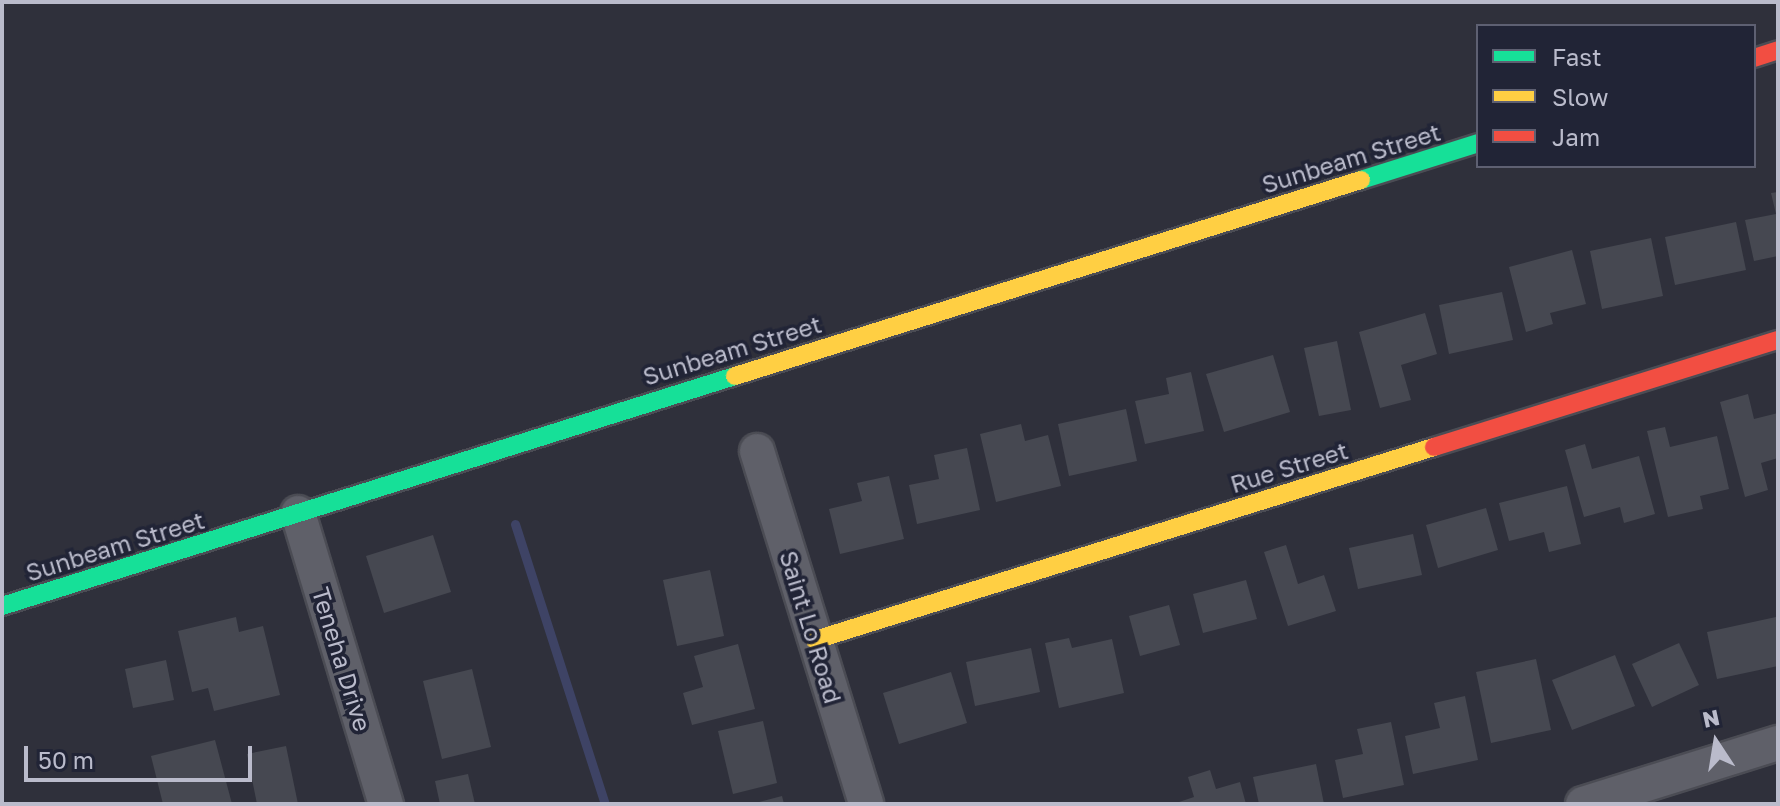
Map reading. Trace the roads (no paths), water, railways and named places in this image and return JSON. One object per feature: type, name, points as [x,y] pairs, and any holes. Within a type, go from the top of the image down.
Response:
[{"type":"street","points":[[1756,57],[1778,50]]},
{"type":"street","name":"Sunbeam Street","points":[[2,606],[1476,144]]},
{"type":"street","name":"Rue Street","points":[[815,640],[1778,340]]},
{"type":"street","name":"Saint Lo Road","points":[[757,451],[866,804]]},
{"type":"street","name":"Teneha Drive","points":[[298,513],[386,804]]},
{"type":"street","points":[[1583,804],[1778,743]]},
{"type":"waterway","points":[[515,524],[605,804]]}]
